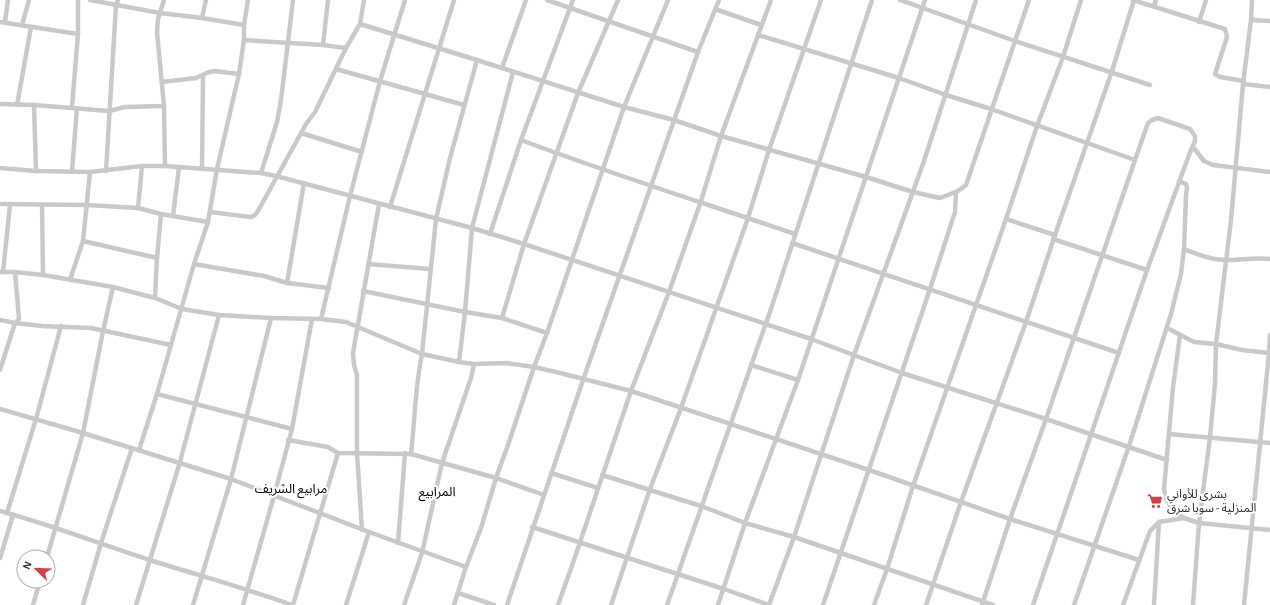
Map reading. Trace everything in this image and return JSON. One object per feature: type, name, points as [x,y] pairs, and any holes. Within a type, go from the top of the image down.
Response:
[{"type":"street","points":[[8,0],[2,22],[78,34]]},
{"type":"street","points":[[22,25],[29,0]]},
{"type":"street","points":[[72,171],[78,0]]},
{"type":"street","points":[[90,0],[117,3],[160,13],[244,25]]},
{"type":"street","points":[[164,0],[157,32],[164,106],[165,166]]},
{"type":"street","points":[[202,18],[206,0]]},
{"type":"street","points":[[139,450],[182,310],[194,264],[208,222],[217,169],[239,74],[248,0]]},
{"type":"street","points":[[261,173],[277,122],[293,0]]},
{"type":"street","points":[[323,44],[328,0]]},
{"type":"street","points":[[210,212],[251,217],[255,216],[306,124],[315,112],[346,48],[360,24],[364,0]]},
{"type":"street","points":[[321,319],[350,196],[380,81],[395,35],[404,0]]},
{"type":"street","points":[[390,206],[454,0]]},
{"type":"street","points":[[502,68],[526,0]]},
{"type":"street","points":[[547,0],[652,38],[698,52]]},
{"type":"street","points":[[490,234],[542,80],[572,0]]},
{"type":"street","points":[[502,318],[524,244],[578,93],[618,0]]},
{"type":"street","points":[[454,605],[534,367],[604,170],[624,107],[668,0]]},
{"type":"street","points":[[507,605],[532,528],[651,185],[698,52],[719,0]]},
{"type":"street","points":[[558,605],[631,391],[669,292],[701,201],[721,136],[771,0]]},
{"type":"street","points":[[611,605],[650,489],[681,408],[748,218],[769,150],[821,0]]},
{"type":"street","points":[[667,605],[765,325],[872,0]]},
{"type":"street","points":[[900,0],[1062,57],[1112,71],[1150,84]]},
{"type":"street","points":[[718,605],[745,523],[798,380],[925,0]]},
{"type":"street","points":[[532,528],[580,542],[769,605],[822,455],[854,355],[884,274],[946,95],[976,0]]},
{"type":"street","points":[[360,24],[624,107],[674,120],[721,136],[866,177],[912,192],[940,198],[961,190],[966,186],[1029,0]]},
{"type":"street","points":[[874,605],[888,569],[913,486],[1006,219],[1036,126],[1082,0]]},
{"type":"street","points":[[926,605],[961,502],[1026,322],[1112,71],[1134,0],[1224,29],[1227,37],[1216,70],[1217,76],[1270,87]]},
{"type":"street","points":[[1154,6],[1156,0]]},
{"type":"street","points":[[1199,22],[1206,0]]},
{"type":"street","points":[[1193,605],[1199,523],[1210,437],[1216,344],[1227,260],[1252,0]]},
{"type":"street","points":[[106,171],[117,3]]},
{"type":"street","points":[[715,9],[761,25]]},
{"type":"street","points":[[1251,20],[1270,22]]},
{"type":"street","points":[[17,105],[31,26]]},
{"type":"street","points":[[758,35],[899,78],[1135,160]]},
{"type":"street","points":[[244,40],[323,44],[346,48]]},
{"type":"street","points":[[411,454],[418,374],[422,354],[436,219],[464,105],[477,60]]},
{"type":"street","points":[[336,69],[464,105]]},
{"type":"street","points":[[162,82],[196,78],[215,71],[239,74]]},
{"type":"street","points":[[459,362],[472,228],[513,72]]},
{"type":"street","points":[[202,169],[204,75]]},
{"type":"street","points":[[0,104],[109,111],[125,107],[164,106]]},
{"type":"street","points":[[34,105],[36,171]]},
{"type":"street","points":[[982,603],[1101,255],[1148,123],[1158,118],[1190,130],[1194,133],[1195,139],[1147,270],[1033,605]]},
{"type":"street","points":[[301,133],[362,152]]},
{"type":"street","points":[[521,140],[604,170],[701,201],[795,234]]},
{"type":"street","points":[[1192,147],[1208,164],[1235,169],[1270,172]]},
{"type":"street","points":[[0,168],[36,171],[90,172],[142,166],[165,166],[261,173],[304,183],[472,228],[524,244],[571,261],[811,340],[902,373],[1129,446],[1167,460]]},
{"type":"street","points":[[138,208],[142,166]]},
{"type":"street","points":[[173,216],[179,167]]},
{"type":"street","points":[[70,280],[83,241],[90,172]]},
{"type":"street","points":[[1074,605],[1129,446],[1167,328],[1180,274],[1184,249],[1187,186],[1185,183],[1179,181]]},
{"type":"street","points":[[288,283],[304,183]]},
{"type":"street","points":[[823,605],[955,212],[956,192]]},
{"type":"street","points":[[0,204],[87,205],[138,208],[161,214],[208,222]]},
{"type":"street","points":[[362,530],[357,453],[357,375],[353,353],[379,204]]},
{"type":"street","points":[[10,205],[1,272],[43,275],[113,287],[155,298],[182,310],[219,315],[321,319],[346,322],[357,328],[422,354],[474,364],[506,363],[534,367],[631,391],[869,470],[1010,519],[1139,560]]},
{"type":"street","points":[[42,205],[43,275]]},
{"type":"street","points":[[155,298],[161,214]]},
{"type":"street","points":[[1006,219],[1054,238],[1147,270]]},
{"type":"street","points":[[83,241],[157,258]]},
{"type":"street","points":[[792,244],[976,304],[1119,353]]},
{"type":"street","points":[[1184,249],[1205,256],[1227,260],[1258,257],[1270,259]]},
{"type":"street","points":[[194,264],[264,276],[288,283],[329,288]]},
{"type":"street","points":[[368,264],[430,269]]},
{"type":"street","points":[[0,370],[15,323],[19,319],[15,272]]},
{"type":"street","points":[[49,549],[83,432],[113,287]]},
{"type":"street","points":[[363,291],[502,318],[547,333]]},
{"type":"street","points":[[136,605],[180,462],[219,315]]},
{"type":"street","points":[[193,605],[231,479],[271,318]]},
{"type":"street","points":[[243,605],[292,429],[312,319]]},
{"type":"street","points":[[0,320],[42,326],[91,328],[171,344]]},
{"type":"street","points":[[7,513],[36,419],[61,326]]},
{"type":"street","points":[[1167,328],[1194,342],[1216,344],[1242,350],[1269,353]]},
{"type":"street","points":[[1180,335],[1173,387],[1165,476],[1165,496],[1171,507],[1184,518],[1199,523],[1270,530]]},
{"type":"street","points":[[1244,605],[1270,335]]},
{"type":"street","points":[[404,605],[422,553],[442,463],[471,378],[474,364]]},
{"type":"street","points":[[751,365],[798,380]]},
{"type":"street","points":[[157,394],[292,429]]},
{"type":"street","points":[[0,409],[83,432],[231,479],[422,553],[466,568]]},
{"type":"street","points":[[1169,434],[1270,443]]},
{"type":"street","points":[[288,440],[328,447],[338,453],[411,454],[496,478],[544,495]]},
{"type":"street","points":[[83,605],[101,542],[132,448]]},
{"type":"street","points":[[0,511],[248,589],[292,605],[338,453]]},
{"type":"street","points":[[398,543],[405,453]]},
{"type":"street","points":[[551,473],[598,488]]},
{"type":"street","points":[[602,475],[650,489],[745,523],[794,537],[934,584],[982,603],[994,605]]},
{"type":"street","points":[[0,558],[13,515]]},
{"type":"street","points":[[1123,605],[1150,531],[1159,522],[1184,518]]},
{"type":"street","points":[[1154,605],[1159,522]]},
{"type":"street","points":[[346,605],[369,532]]},
{"type":"street","points":[[33,605],[38,589]]},
{"type":"street","points":[[458,593],[494,605]]},
{"type":"place","name":"بشرى للأواني المنزلية - سوبا شرق","points":[[1155,501]]},
{"type":"district","name":"مرابيع الشريف","points":[[291,489]]},
{"type":"district","name":"المرابيع","points":[[437,492]]}]
